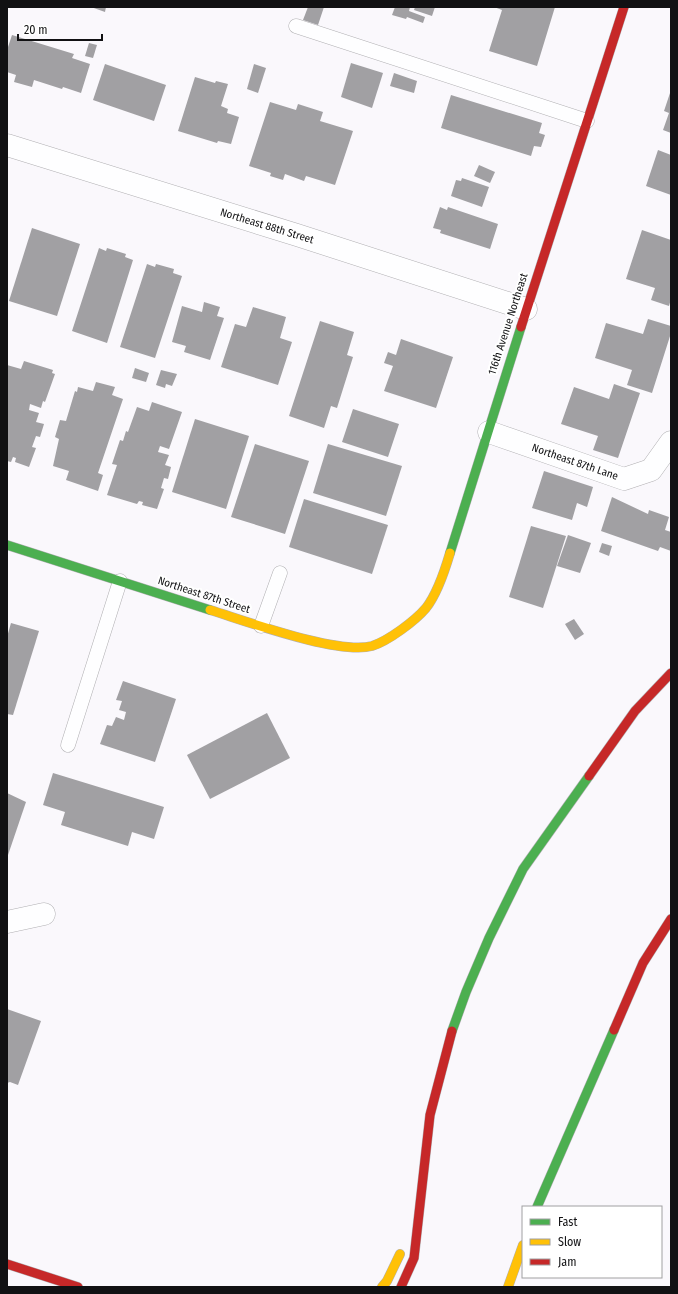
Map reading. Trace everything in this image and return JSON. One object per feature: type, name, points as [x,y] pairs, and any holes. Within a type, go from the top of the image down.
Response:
[{"type":"main road","name":"116th Avenue Northeast","points":[[395,635],[426,608],[444,572],[489,432],[526,309],[624,7]]},
{"type":"main road","name":"Northeast 87th Street","points":[[7,545],[261,626],[339,647],[371,646],[395,635]]},
{"type":"main road","points":[[401,1287],[414,1258],[430,1115],[448,1044],[466,992],[489,938],[523,869],[635,711],[671,674]]},
{"type":"main road","points":[[538,1206],[643,963],[671,919]]},
{"type":"main road","points":[[408,1230],[423,1185]]},
{"type":"main road","points":[[382,1287],[387,1281],[403,1245]]},
{"type":"main road","points":[[508,1287],[522,1248]]},
{"type":"main road","points":[[7,1264],[78,1287]]},
{"type":"street","name":"Northeast 88th Street","points":[[7,145],[298,235],[526,309]]},
{"type":"street","name":"Northeast 87th Lane","points":[[489,432],[624,479],[651,470],[671,442]]},
{"type":"street","points":[[7,922],[44,914]]},
{"type":"lane","points":[[296,26],[587,121]]},
{"type":"lane","points":[[261,626],[280,573]]},
{"type":"lane","points":[[68,745],[120,581]]},
{"type":"building","points":[[91,7],[106,7],[105,12]]},
{"type":"building","points":[[308,7],[324,7],[318,25],[303,20]]},
{"type":"building","points":[[395,7],[410,7],[409,11],[425,17],[423,23],[407,17],[406,19],[392,15]]},
{"type":"building","points":[[415,7],[435,7],[432,16],[414,10]]},
{"type":"building","points":[[494,7],[555,7],[537,66],[489,51],[502,10]]},
{"type":"building","points":[[12,35],[74,54],[72,58],[90,64],[81,93],[63,87],[62,89],[34,80],[32,87],[14,82],[16,75],[7,72],[7,50]]},
{"type":"building","points":[[89,43],[97,45],[93,58],[85,56]]},
{"type":"building","points":[[351,63],[383,73],[372,108],[341,97]]},
{"type":"building","points":[[105,64],[166,85],[154,121],[93,100]]},
{"type":"building","points":[[254,64],[266,68],[258,93],[247,89]]},
{"type":"building","points":[[394,73],[417,81],[414,93],[390,86]]},
{"type":"building","points":[[195,77],[215,83],[216,81],[228,84],[221,106],[228,109],[227,113],[239,117],[231,144],[218,141],[217,143],[178,131]]},
{"type":"building","points":[[671,90],[671,133],[663,130],[669,113],[664,111]]},
{"type":"building","points":[[451,95],[542,123],[539,133],[545,135],[541,147],[534,146],[531,156],[441,128]]},
{"type":"building","points":[[270,102],[296,110],[298,104],[323,112],[320,121],[353,131],[335,185],[306,176],[304,181],[285,174],[283,180],[270,176],[271,173],[249,166]]},
{"type":"building","points":[[658,150],[671,155],[671,195],[646,186]]},
{"type":"building","points":[[479,165],[495,172],[490,183],[474,176]]},
{"type":"building","points":[[462,178],[489,187],[482,207],[451,196],[456,180],[461,181]]},
{"type":"building","points":[[440,207],[447,210],[448,207],[498,224],[490,249],[440,233],[441,230],[433,228]]},
{"type":"building","points":[[32,228],[80,244],[57,316],[9,301]]},
{"type":"building","points":[[642,230],[671,240],[671,299],[669,306],[651,300],[655,288],[626,279]]},
{"type":"building","points":[[99,248],[106,251],[107,248],[126,254],[125,257],[133,260],[107,343],[72,331]]},
{"type":"building","points":[[147,264],[155,267],[156,264],[174,269],[173,273],[182,276],[155,358],[120,347]]},
{"type":"building","points":[[204,302],[220,307],[217,316],[224,318],[210,360],[184,352],[186,346],[172,342],[182,306],[202,312]]},
{"type":"building","points":[[253,307],[286,317],[280,338],[292,342],[278,385],[221,367],[235,324],[246,327]]},
{"type":"building","points":[[648,319],[671,326],[671,333],[652,393],[627,385],[632,370],[595,358],[606,323],[643,334]]},
{"type":"building","points":[[320,321],[354,332],[347,355],[353,357],[337,408],[331,406],[324,428],[289,416]]},
{"type":"building","points":[[401,339],[453,357],[436,408],[384,391],[393,366],[384,363],[388,352],[396,355]]},
{"type":"building","points":[[24,361],[53,370],[52,373],[55,374],[45,402],[43,401],[41,408],[30,404],[29,410],[39,413],[36,422],[44,424],[40,437],[36,436],[32,447],[36,448],[29,467],[15,462],[16,458],[13,457],[11,462],[7,461],[7,365],[21,369]]},
{"type":"building","points":[[135,368],[149,373],[146,382],[132,378]]},
{"type":"building","points":[[161,370],[177,374],[172,386],[166,384],[165,388],[156,385]]},
{"type":"building","points":[[96,382],[115,387],[112,395],[123,399],[98,473],[103,475],[98,491],[66,480],[69,471],[53,466],[59,439],[55,437],[60,420],[66,421],[75,391],[77,392],[78,387],[93,391]]},
{"type":"building","points":[[614,384],[640,393],[618,458],[593,450],[598,436],[561,424],[574,387],[609,399]]},
{"type":"building","points":[[152,402],[182,412],[169,449],[160,446],[158,452],[169,455],[165,465],[171,467],[168,479],[164,478],[161,488],[164,489],[157,509],[142,505],[143,502],[139,501],[137,504],[107,495],[117,465],[112,464],[120,440],[123,441],[126,431],[128,432],[137,407],[149,411]]},
{"type":"building","points":[[353,409],[399,424],[388,457],[342,442]]},
{"type":"building","points":[[195,419],[249,436],[226,509],[172,492]]},
{"type":"building","points":[[255,444],[309,461],[285,534],[231,517]]},
{"type":"building","points":[[328,444],[402,466],[386,516],[313,493]]},
{"type":"building","points":[[544,471],[593,487],[587,507],[577,503],[572,520],[532,508]]},
{"type":"building","points":[[612,497],[648,514],[649,510],[669,517],[665,530],[671,532],[671,551],[660,547],[658,551],[601,531]]},
{"type":"building","points":[[304,499],[388,525],[372,574],[289,547]]},
{"type":"building","points":[[531,526],[566,536],[543,608],[509,597]]},
{"type":"building","points":[[568,535],[591,543],[580,573],[557,566]]},
{"type":"building","points":[[602,543],[612,546],[609,556],[599,552]]},
{"type":"building","points":[[574,619],[584,634],[575,640],[565,624]]},
{"type":"building","points":[[11,623],[39,631],[13,715],[7,714],[7,637]]},
{"type":"building","points":[[123,681],[176,699],[155,762],[100,744],[107,725],[112,726],[116,717],[124,720],[126,712],[119,710],[122,701],[116,700]]},
{"type":"building","points":[[267,713],[290,758],[210,799],[187,755]]},
{"type":"building","points":[[53,773],[164,807],[154,839],[132,832],[128,846],[61,825],[65,812],[43,805]]},
{"type":"building","points":[[7,793],[26,802],[7,858]]},
{"type":"building","points":[[7,1009],[41,1021],[18,1085],[10,1082],[7,1083]]},
{"type":"traffic: fast","points":[[450,553],[521,327]]},
{"type":"traffic: fast","points":[[7,545],[210,610]]},
{"type":"traffic: fast","points":[[452,1031],[466,992],[489,938],[523,869],[589,776]]},
{"type":"traffic: fast","points":[[537,1206],[614,1030]]},
{"type":"traffic: slow","points":[[210,610],[292,636],[337,646],[372,646],[386,640],[401,630],[426,608],[437,589],[450,553]]},
{"type":"traffic: slow","points":[[508,1287],[522,1248]]},
{"type":"traffic: slow","points":[[382,1287],[387,1281],[400,1254]]},
{"type":"traffic: jam","points":[[521,327],[624,7]]},
{"type":"traffic: jam","points":[[589,776],[635,711],[671,673]]},
{"type":"traffic: jam","points":[[614,1030],[643,963],[671,919]]},
{"type":"traffic: jam","points":[[401,1287],[414,1258],[430,1115],[452,1031]]},
{"type":"traffic: jam","points":[[7,1264],[78,1287]]}]
